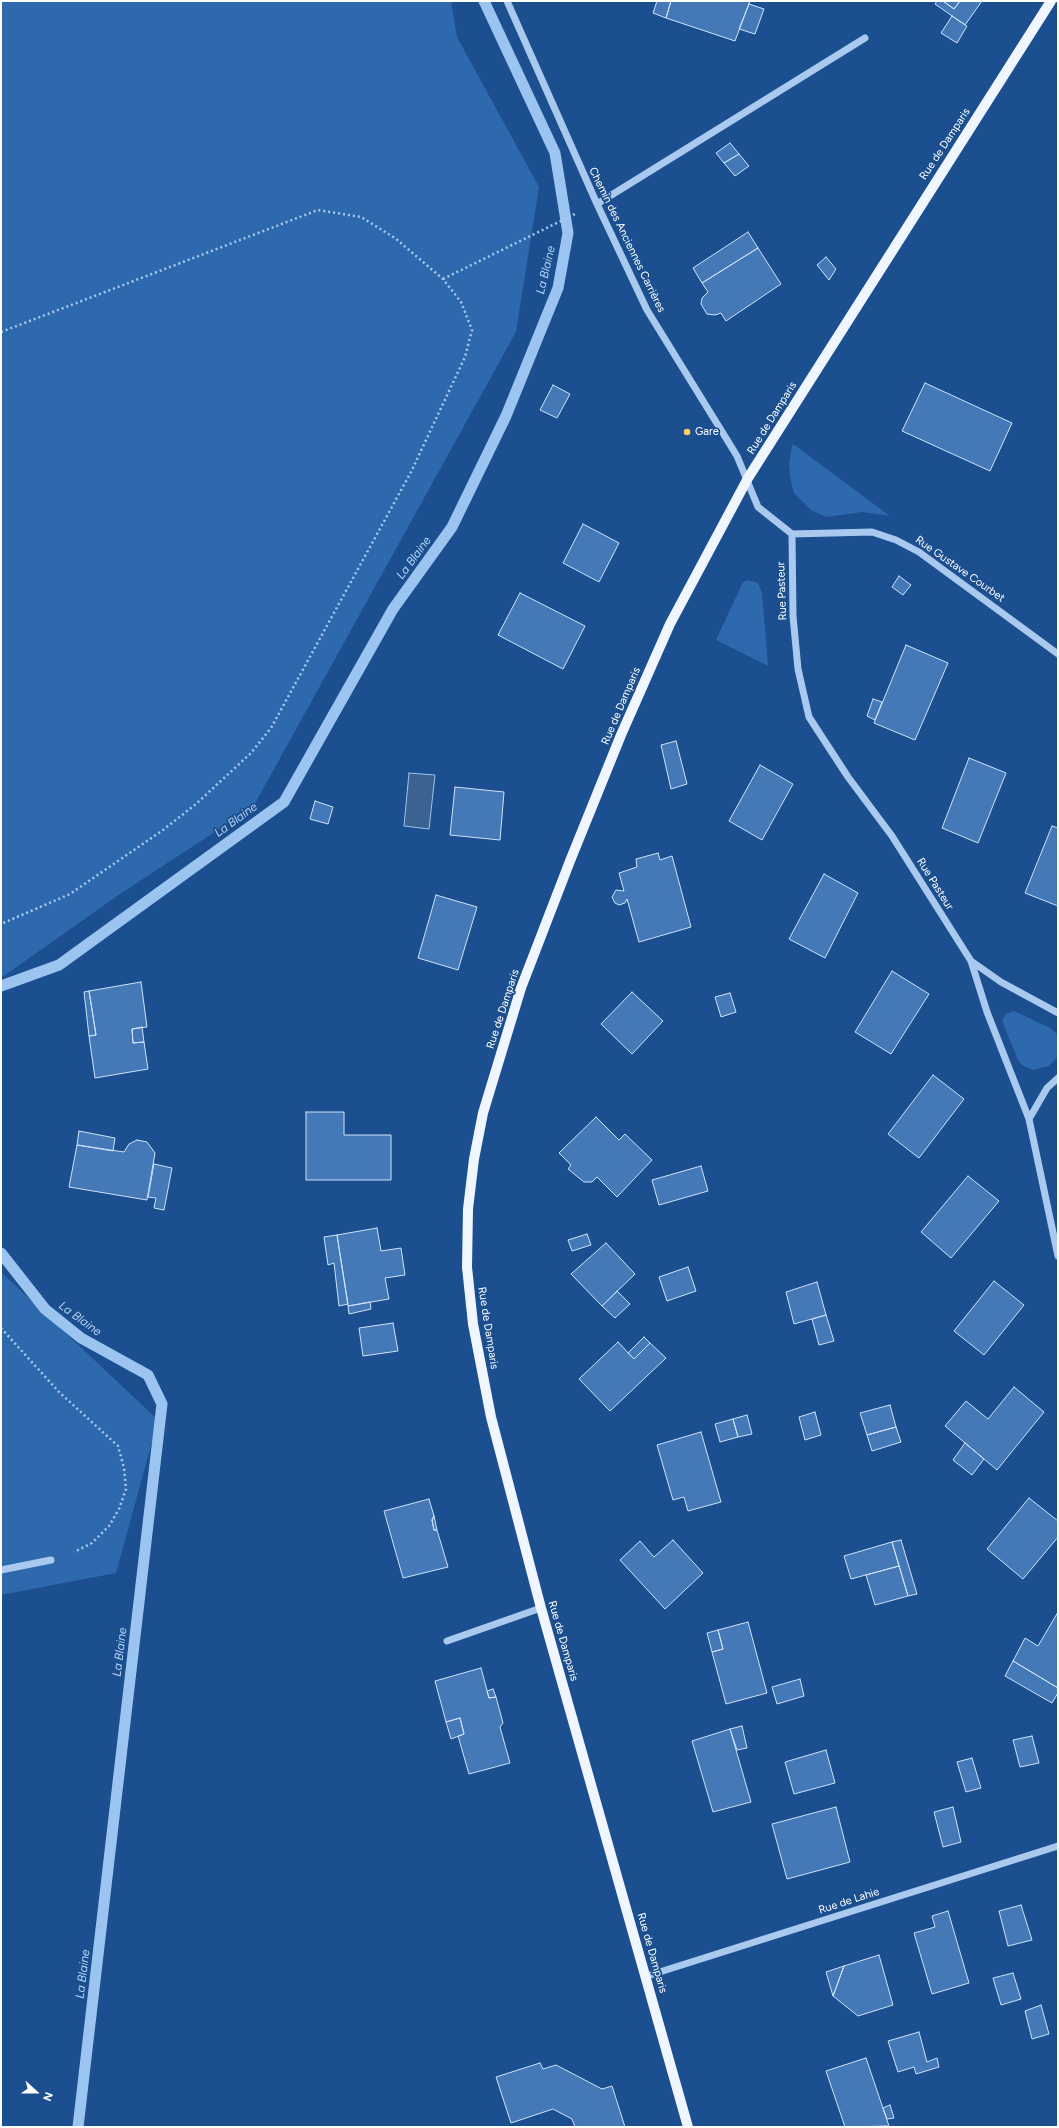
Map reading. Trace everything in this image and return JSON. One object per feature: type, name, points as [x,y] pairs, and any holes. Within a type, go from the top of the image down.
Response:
[{"type":"main road","name":"Rue de Damparis","points":[[688,2127],[647,1976],[541,1608],[492,1417],[473,1324],[467,1267],[468,1209],[474,1159],[483,1113],[521,988],[570,861],[660,645],[748,478],[1051,1]]},
{"type":"street","name":"Chemin des Anciennes Carrières","points":[[506,1],[597,204],[647,310],[737,456],[748,478]]},
{"type":"street","points":[[597,204],[865,38]]},
{"type":"street","points":[[748,478],[758,507],[792,534]]},
{"type":"street","name":"Rue Gustave Courbet","points":[[792,534],[872,532],[896,540],[919,552],[1058,654]]},
{"type":"street","name":"Rue Pasteur","points":[[792,534],[793,616],[798,669],[809,717],[848,777],[892,836],[971,961],[987,1012],[1029,1119],[1058,1256]]},
{"type":"street","points":[[971,961],[1001,982],[1058,1013]]},
{"type":"street","points":[[1029,1119],[1047,1088],[1058,1078]]},
{"type":"street","points":[[1,1570],[50,1560]]},
{"type":"street","points":[[447,1640],[541,1608]]},
{"type":"street","name":"Rue de Lahie","points":[[647,1976],[1058,1846]]},
{"type":"path","points":[[1,332],[318,210],[361,217],[395,238],[443,279],[461,302],[472,330],[465,357],[410,472],[271,728],[251,753],[196,804],[163,830],[70,894],[1,924]]},
{"type":"path","points":[[443,279],[551,224],[572,215]]},
{"type":"path","points":[[1,1328],[59,1392],[118,1446],[124,1468],[126,1489],[119,1509],[109,1526],[92,1543],[71,1553],[50,1560]]},
{"type":"shaded area","points":[[1,1],[451,1],[457,37],[539,187],[516,332],[253,807],[120,894],[1,978]]},
{"type":"shaded area","points":[[793,444],[890,516],[862,512],[826,517],[811,510],[794,493],[791,482],[789,464]]},
{"type":"shaded area","points":[[748,580],[758,583],[762,593],[768,666],[716,640],[743,582]]},
{"type":"shaded area","points":[[409,773],[435,775],[429,829],[404,826]]},
{"type":"shaded area","points":[[1014,1011],[1050,1028],[1057,1034],[1058,1056],[1049,1066],[1033,1070],[1022,1065],[1018,1060],[1002,1021],[1006,1014]]},
{"type":"shaded area","points":[[1,1272],[158,1420],[116,1573],[1,1595]]},
{"type":"building","points":[[657,1],[671,1],[666,18],[653,13]]},
{"type":"building","points":[[671,1],[750,1],[735,41],[666,18]]},
{"type":"building","points":[[937,1],[943,1],[954,9],[960,1],[982,1],[965,25],[935,4]]},
{"type":"building","points":[[943,1],[960,1],[954,9]]},
{"type":"building","points":[[749,4],[764,9],[755,34],[739,29]]},
{"type":"building","points":[[952,16],[967,26],[957,43],[941,33]]},
{"type":"building","points":[[730,143],[739,154],[724,163],[716,153]]},
{"type":"building","points":[[739,154],[749,166],[735,176],[724,163]]},
{"type":"building","points":[[748,232],[758,248],[702,283],[693,268]]},
{"type":"building","points":[[758,248],[781,284],[726,321],[721,313],[715,315],[707,314],[701,304],[702,298],[708,292],[702,283]]},
{"type":"building","points":[[826,257],[836,269],[829,280],[817,265]]},
{"type":"building","points":[[925,383],[1012,423],[990,471],[902,431]]},
{"type":"building","points":[[553,385],[570,394],[557,418],[540,410]]},
{"type":"building","points":[[583,524],[619,543],[599,582],[563,563]]},
{"type":"building","points":[[899,576],[911,585],[903,595],[892,587]]},
{"type":"building","points":[[520,593],[585,626],[563,669],[498,635]]},
{"type":"building","points":[[906,645],[948,663],[915,740],[874,723]]},
{"type":"building","points":[[873,699],[882,702],[875,720],[867,716]]},
{"type":"building","points":[[676,741],[687,784],[671,789],[661,745]]},
{"type":"building","points":[[969,758],[1006,773],[978,843],[942,828]]},
{"type":"building","points":[[760,765],[793,784],[762,840],[729,821]]},
{"type":"building","points":[[455,787],[504,792],[500,840],[450,835]]},
{"type":"building","points":[[315,801],[333,807],[328,824],[310,819]]},
{"type":"building","points":[[1052,826],[1058,828],[1058,906],[1025,893]]},
{"type":"building","points":[[658,853],[660,860],[672,856],[691,927],[639,942],[627,899],[625,903],[619,905],[615,903],[612,897],[616,890],[624,891],[619,873],[637,867],[636,859]]},
{"type":"building","points":[[824,874],[858,893],[825,958],[789,939]]},
{"type":"building","points":[[436,895],[477,907],[458,970],[418,958]]},
{"type":"building","points":[[892,971],[929,994],[891,1054],[855,1032]]},
{"type":"building","points":[[141,982],[147,1027],[132,1029],[133,1043],[144,1042],[148,1069],[95,1078],[89,1036],[96,1035],[89,991]]},
{"type":"building","points":[[89,991],[96,1035],[89,1036],[84,992]]},
{"type":"building","points":[[632,992],[663,1021],[632,1054],[601,1024]]},
{"type":"building","points":[[730,993],[736,1012],[721,1017],[715,997]]},
{"type":"building","points":[[142,1027],[144,1042],[133,1043],[132,1029]]},
{"type":"building","points":[[933,1075],[964,1099],[919,1158],[888,1134]]},
{"type":"building","points":[[306,1112],[344,1112],[344,1135],[391,1135],[391,1180],[306,1180]]},
{"type":"building","points":[[596,1117],[619,1140],[625,1134],[652,1160],[617,1197],[597,1177],[592,1182],[584,1182],[568,1169],[571,1165],[559,1153]]},
{"type":"building","points":[[79,1131],[115,1138],[113,1151],[77,1145]]},
{"type":"building","points":[[137,1140],[147,1142],[155,1153],[147,1200],[69,1187],[77,1145],[124,1152],[129,1144]]},
{"type":"building","points":[[154,1164],[172,1168],[164,1210],[154,1208],[156,1198],[148,1197]]},
{"type":"building","points":[[701,1166],[708,1191],[659,1205],[652,1180]]},
{"type":"building","points":[[968,1176],[999,1201],[951,1258],[921,1232]]},
{"type":"building","points":[[377,1228],[381,1251],[401,1248],[405,1275],[385,1278],[389,1299],[348,1306],[337,1235]]},
{"type":"building","points":[[587,1234],[591,1245],[572,1251],[568,1240]]},
{"type":"building","points":[[337,1235],[348,1304],[339,1306],[334,1263],[328,1265],[324,1237]]},
{"type":"building","points":[[606,1243],[635,1274],[602,1306],[571,1274]]},
{"type":"building","points":[[688,1267],[696,1291],[667,1301],[659,1277]]},
{"type":"building","points":[[994,1281],[1024,1305],[984,1355],[954,1331]]},
{"type":"building","points":[[817,1282],[826,1315],[794,1324],[786,1292]]},
{"type":"building","points":[[617,1291],[630,1304],[615,1318],[602,1306]]},
{"type":"building","points":[[370,1302],[371,1309],[349,1314],[348,1306]]},
{"type":"building","points":[[826,1315],[834,1341],[819,1345],[812,1319]]},
{"type":"building","points":[[393,1323],[398,1351],[363,1356],[359,1328]]},
{"type":"building","points":[[644,1337],[650,1343],[634,1359],[628,1353]]},
{"type":"building","points":[[618,1342],[634,1359],[650,1343],[666,1358],[610,1411],[579,1379]]},
{"type":"building","points":[[1014,1387],[1044,1412],[997,1470],[945,1426],[966,1401],[988,1419]]},
{"type":"building","points":[[890,1405],[896,1427],[867,1435],[860,1413]]},
{"type":"building","points":[[815,1412],[821,1435],[805,1440],[799,1417]]},
{"type":"building","points":[[747,1415],[752,1434],[738,1437],[733,1419]]},
{"type":"building","points":[[733,1419],[738,1437],[720,1442],[715,1424]]},
{"type":"building","points":[[896,1427],[901,1442],[872,1451],[867,1435]]},
{"type":"building","points":[[701,1432],[721,1502],[688,1511],[684,1497],[673,1500],[657,1445]]},
{"type":"building","points":[[965,1443],[984,1459],[972,1475],[953,1460]]},
{"type":"building","points":[[1029,1498],[1058,1521],[1058,1537],[1023,1579],[987,1549]]},
{"type":"building","points":[[429,1499],[434,1516],[432,1520],[434,1530],[437,1530],[448,1567],[403,1578],[384,1511]]},
{"type":"building","points":[[434,1516],[437,1530],[434,1530],[432,1520]]},
{"type":"building","points":[[673,1540],[703,1573],[665,1609],[620,1560],[640,1541],[654,1557]]},
{"type":"building","points":[[901,1540],[917,1594],[908,1596],[892,1542]]},
{"type":"building","points":[[892,1542],[899,1566],[851,1579],[844,1556]]},
{"type":"building","points":[[899,1566],[908,1596],[875,1605],[866,1575]]},
{"type":"building","points":[[1058,1612],[1058,1688],[1013,1661],[1025,1638],[1038,1646]]},
{"type":"building","points":[[748,1622],[767,1693],[726,1704],[712,1652],[723,1649],[718,1630]]},
{"type":"building","points":[[718,1630],[723,1649],[712,1652],[707,1633]]},
{"type":"building","points":[[1013,1661],[1058,1688],[1058,1693],[1052,1703],[1005,1676]]},
{"type":"building","points":[[481,1668],[489,1698],[496,1697],[503,1723],[500,1727],[510,1763],[469,1774],[458,1736],[464,1734],[460,1718],[446,1722],[435,1681]]},
{"type":"building","points":[[800,1679],[804,1696],[777,1704],[772,1687]]},
{"type":"building","points":[[493,1689],[496,1697],[489,1698],[487,1691]]},
{"type":"building","points":[[460,1718],[464,1734],[451,1739],[446,1722]]},
{"type":"building","points":[[742,1726],[747,1748],[737,1750],[730,1729]]},
{"type":"building","points":[[730,1729],[751,1802],[713,1812],[692,1741]]},
{"type":"building","points":[[1032,1736],[1039,1763],[1020,1767],[1013,1740]]},
{"type":"building","points":[[826,1750],[835,1783],[794,1794],[785,1762]]},
{"type":"building","points":[[972,1758],[981,1788],[966,1792],[957,1762]]},
{"type":"building","points":[[836,1807],[850,1862],[787,1879],[772,1824]]},
{"type":"building","points":[[953,1807],[961,1842],[943,1847],[934,1812]]},
{"type":"building","points":[[1021,1905],[1032,1940],[1008,1946],[999,1911]]},
{"type":"building","points":[[948,1911],[969,1983],[932,1994],[914,1933],[935,1927],[932,1916]]},
{"type":"building","points":[[879,1955],[893,2005],[858,2016],[833,1996],[844,1966]]},
{"type":"building","points":[[844,1966],[833,1996],[826,1972]]},
{"type":"building","points":[[1013,1973],[1021,1999],[1001,2005],[993,1978]]},
{"type":"building","points":[[1041,2005],[1049,2034],[1032,2039],[1025,2011]]},
{"type":"building","points":[[919,2032],[927,2062],[937,2058],[939,2067],[916,2074],[914,2067],[898,2072],[888,2041]]},
{"type":"building","points":[[866,2058],[889,2126],[845,2127],[826,2071]]},
{"type":"building","points":[[540,2063],[543,2069],[556,2065],[602,2089],[612,2086],[625,2127],[575,2127],[572,2119],[553,2109],[511,2123],[496,2077]]},
{"type":"building","points":[[890,2105],[894,2118],[887,2119],[883,2108]]},
{"type":"waterway","name":"La Blaine","points":[[1,986],[59,965],[284,802],[393,609],[452,527],[506,416],[558,288],[568,233],[555,153],[484,1]]},
{"type":"waterway","name":"La Blaine","points":[[1,1253],[45,1309],[81,1338],[148,1375],[162,1404],[78,2127]]},
{"type":"place","name":"Gare","points":[[687,432]]}]
